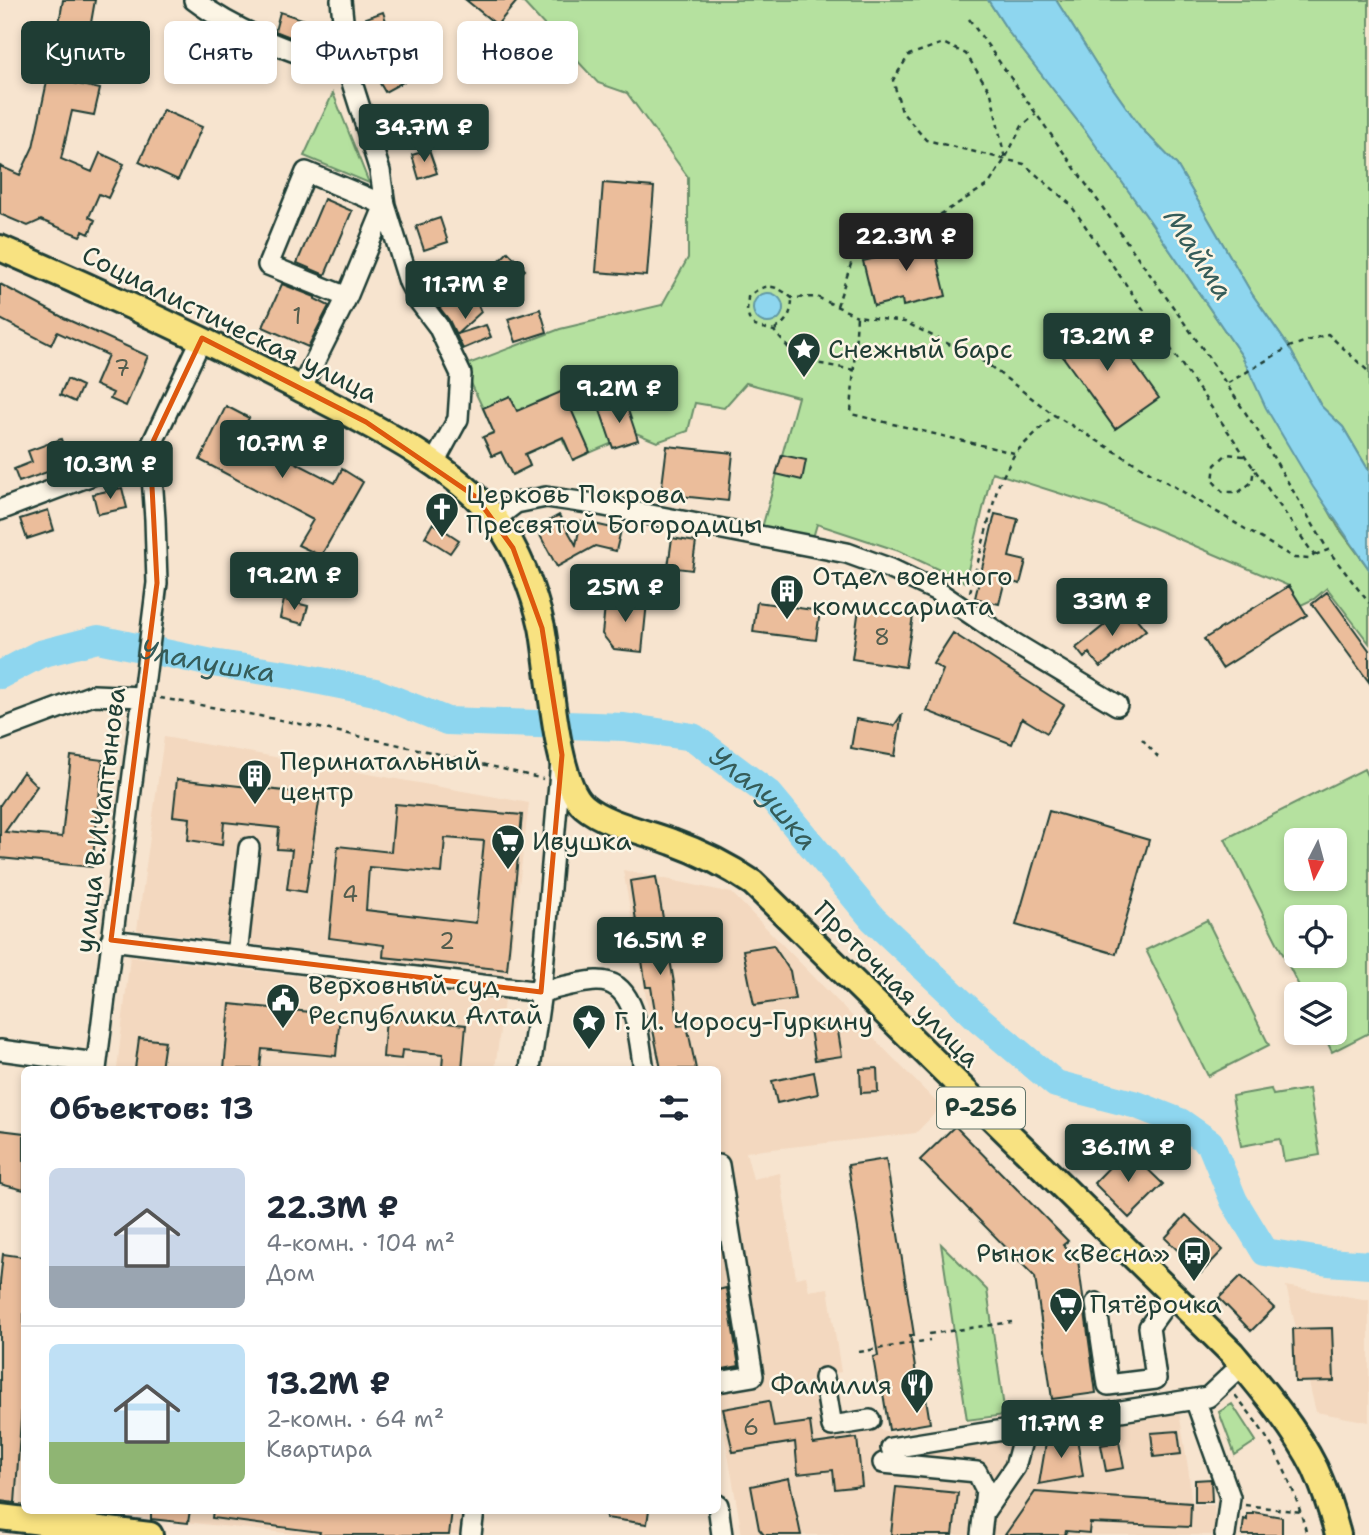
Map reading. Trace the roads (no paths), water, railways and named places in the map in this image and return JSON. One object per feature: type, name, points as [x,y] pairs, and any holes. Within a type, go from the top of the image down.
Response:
[{"type":"main road","name":"Социалистическая улица","points":[[0,248],[202,338],[366,422],[434,463],[476,497],[495,519],[513,548],[538,609],[562,755]]},
{"type":"main road","name":"Проточная улица","points":[[562,755],[575,797],[593,813],[702,854],[752,883],[1242,1365],[1289,1426],[1315,1468],[1330,1505],[1338,1535]]},
{"type":"main road","points":[[0,1517],[150,1535]]},
{"type":"street","points":[[194,0],[218,18],[291,50]]},
{"type":"street","points":[[341,0],[343,21]]},
{"type":"street","points":[[352,84],[380,172],[385,205],[409,282],[419,301],[438,326],[461,374],[458,419],[434,463]]},
{"type":"street","points":[[346,297],[268,265],[306,172],[385,205]]},
{"type":"street","points":[[301,389],[346,297],[385,205]]},
{"type":"street","name":"улица В.И.Чаптынова","points":[[96,1066],[111,940],[149,694],[157,583],[150,448],[202,338]]},
{"type":"street","points":[[0,510],[116,466],[150,448]]},
{"type":"street","points":[[495,519],[516,503],[546,498],[594,504],[847,553],[891,569],[937,591],[1009,640],[1117,705]]},
{"type":"street","points":[[0,730],[93,695],[149,694]]},
{"type":"street","points":[[530,1066],[541,992],[562,755]]},
{"type":"street","points":[[237,955],[249,848]]},
{"type":"street","points":[[111,940],[541,992],[597,981],[613,984],[631,1001],[643,1066]]},
{"type":"street","points":[[0,1050],[96,1066]]},
{"type":"street","points":[[721,1177],[753,1377],[721,1382]]},
{"type":"street","points":[[1097,1303],[1108,1385],[1156,1379],[1149,1327],[1172,1295]]},
{"type":"street","points":[[981,1535],[986,1490],[976,1472],[887,1455],[1027,1426],[1208,1397],[1242,1365]]},
{"type":"street","points":[[824,1378],[832,1426],[870,1420]]},
{"type":"street","points":[[1195,1399],[1230,1497],[1225,1535]]},
{"type":"street","points":[[984,1513],[1016,1467],[1027,1426]]},
{"type":"street","points":[[471,1535],[474,1514]]},
{"type":"street","points":[[719,1514],[722,1535]]},
{"type":"water","name":"Майма","points":[[988,0],[1056,0],[1141,128],[1177,165],[1252,294],[1289,347],[1321,406],[1343,427],[1369,471],[1369,569],[1313,487],[1266,408],[1242,356],[1150,221],[1087,133],[1010,34]]},
{"type":"water","points":[[768,293],[779,297],[783,308],[779,319],[768,323],[757,319],[753,308],[757,297]]},
{"type":"waterway","name":"Улалушка","points":[[0,675],[40,654],[98,639],[212,663],[375,692],[447,721],[624,727],[693,737],[769,794],[873,919],[979,1019],[1056,1084],[1137,1105],[1180,1122],[1210,1143],[1234,1201],[1265,1252],[1328,1262],[1369,1265]]},
{"type":"place","name":"Снежный барс","points":[[804,379]]},
{"type":"place","name":"Церковь Покрова Пресвятой Богородицы","points":[[442,539]]},
{"type":"place","name":"Отдел военного комиссариата","points":[[787,621]]},
{"type":"place","name":"Перинатальный центр","points":[[255,806]]},
{"type":"place","name":"Ивушка","points":[[508,871]]},
{"type":"place","name":"Верховный суд Республики Алтай","points":[[283,1030]]},
{"type":"place","name":"Г. И. Чоросу-Гуркину","points":[[589,1051]]},
{"type":"place","name":"Рынок «Весна»","points":[[1194,1283]]},
{"type":"place","name":"Пятёрочка","points":[[1066,1334]]},
{"type":"place","name":"Фамилия","points":[[917,1415]]}]
